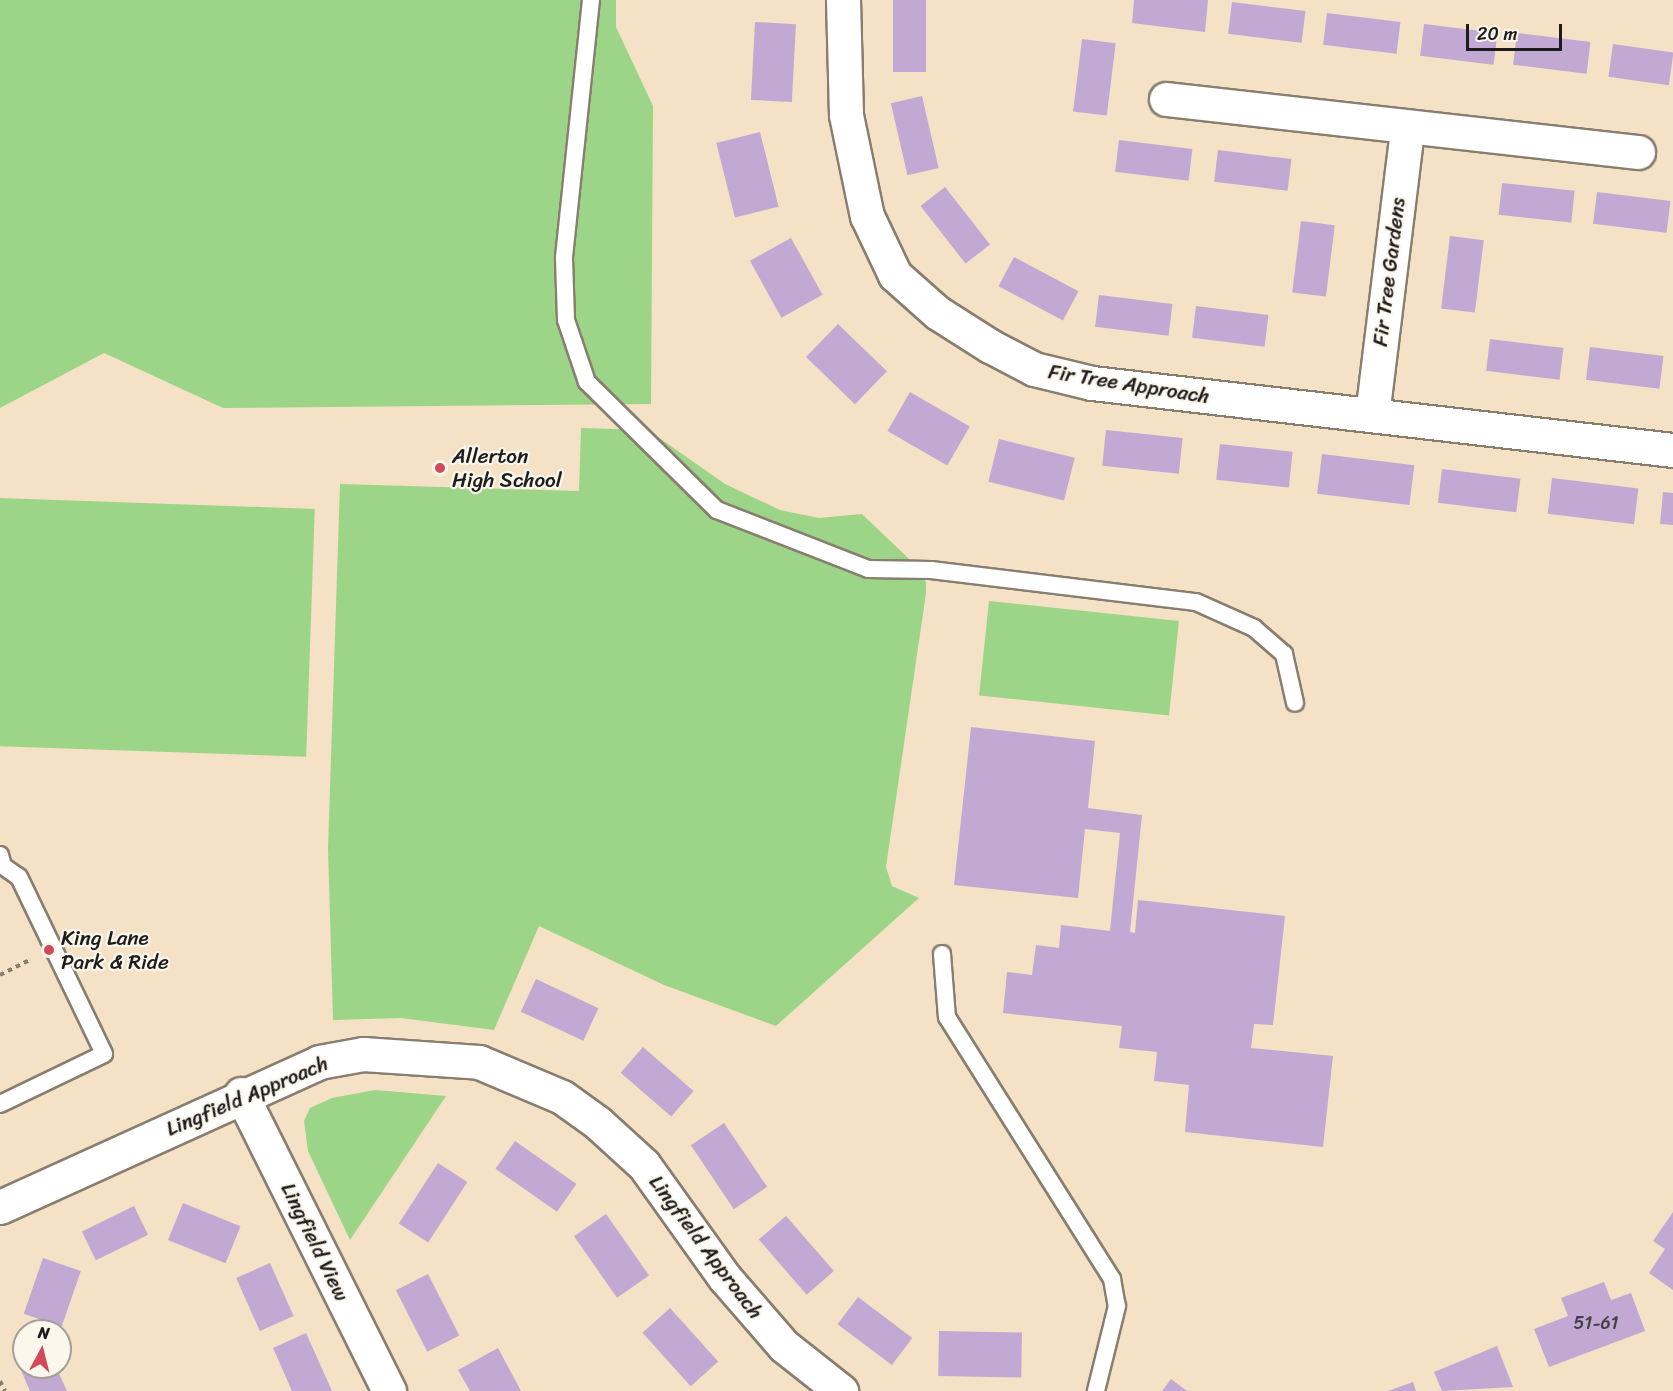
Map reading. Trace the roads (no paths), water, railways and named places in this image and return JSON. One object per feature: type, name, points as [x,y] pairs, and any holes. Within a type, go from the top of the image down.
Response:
[{"type":"street","name":"Fir Tree Approach","points":[[843,0],[846,115],[867,216],[895,274],[938,313],[1035,369],[1069,377],[1673,450]]},
{"type":"street","points":[[1166,99],[1407,130],[1638,152]]},
{"type":"street","name":"Fir Tree Gardens","points":[[1372,415],[1407,130]]},
{"type":"street","name":"Lingfield Approach","points":[[0,1207],[241,1094],[319,1062],[363,1054],[479,1062],[562,1097],[644,1165],[762,1320],[841,1391]]},
{"type":"street","name":"Lingfield View","points":[[241,1094],[388,1391]]},
{"type":"lane","points":[[591,0],[564,259],[566,320],[587,382],[717,510],[868,569],[931,570],[1196,602],[1254,628],[1284,654],[1295,703]]},
{"type":"lane","points":[[0,1104],[104,1054],[19,877],[1,863]]},
{"type":"lane","points":[[942,954],[947,1017],[1112,1279],[1117,1306],[1096,1391]]},
{"type":"place","name":"Allerton High School","points":[[440,468]]},
{"type":"place","name":"King Lane Park & Ride","points":[[49,950]]}]
